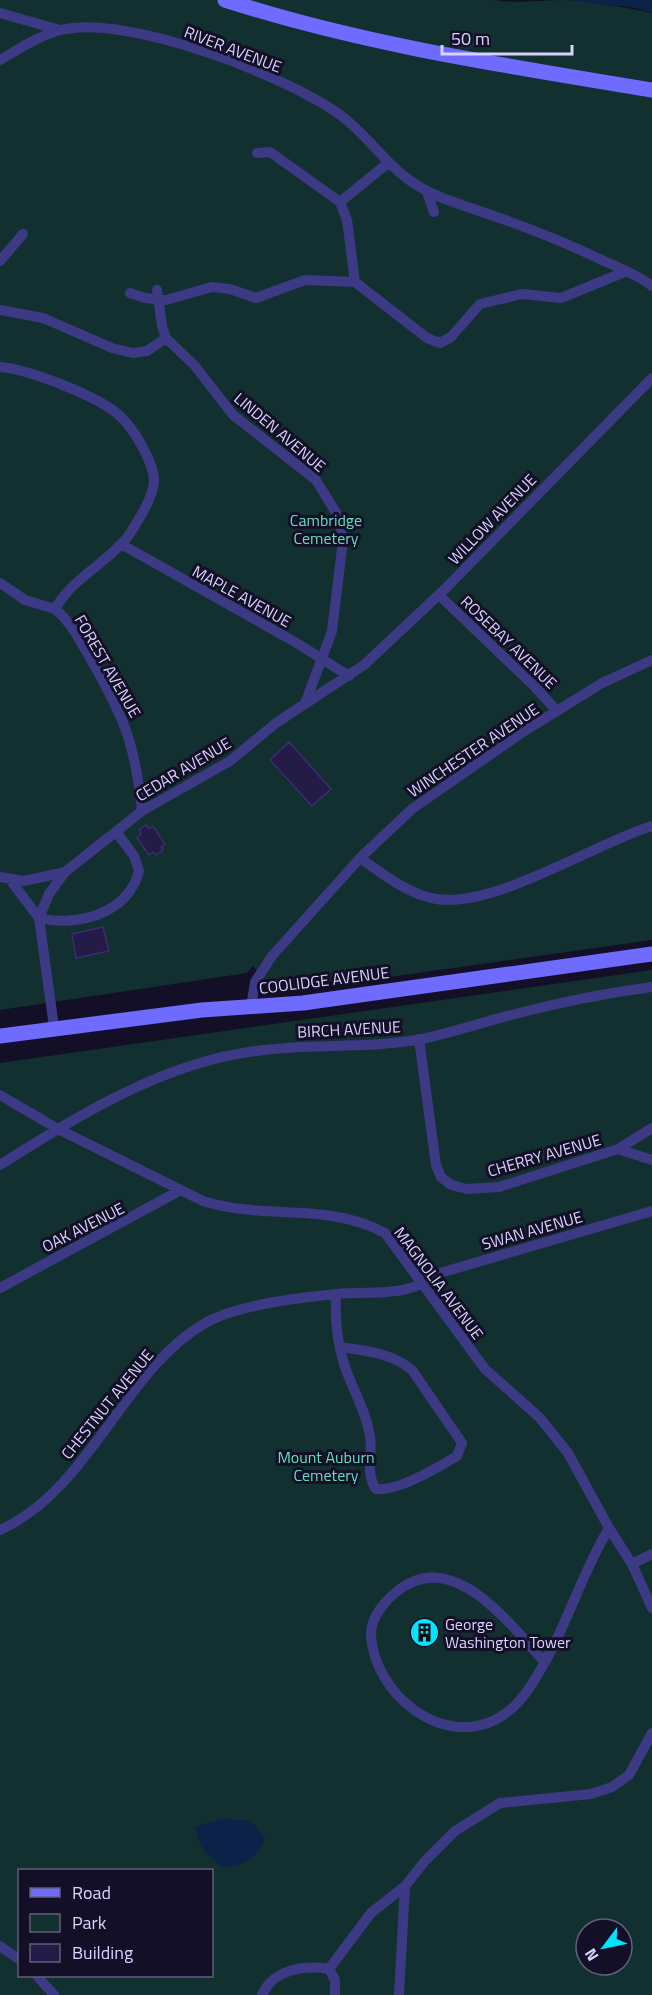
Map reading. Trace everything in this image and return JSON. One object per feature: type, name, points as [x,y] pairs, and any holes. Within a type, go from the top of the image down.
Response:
[{"type":"street","points":[[225,0],[315,27],[400,47],[652,90]]},
{"type":"street","name":"COOLIDGE AVENUE","points":[[0,1036],[201,1010],[303,1003],[652,954]]},
{"type":"lane","points":[[0,13],[60,30]]},
{"type":"lane","name":"RIVER AVENUE","points":[[0,60],[60,30],[97,27],[156,38],[201,50],[256,71],[338,113],[363,135],[399,173],[427,192],[531,229],[627,271],[652,286]]},
{"type":"lane","points":[[257,153],[270,152],[340,202],[347,220],[355,282]]},
{"type":"lane","points":[[340,202],[388,162]]},
{"type":"lane","points":[[427,192],[434,212]]},
{"type":"lane","points":[[0,261],[23,234]]},
{"type":"lane","points":[[130,293],[158,296],[212,287],[230,289],[256,298],[305,280],[355,282],[428,338],[440,343],[451,337],[480,304],[522,294],[561,298],[627,271]]},
{"type":"lane","points":[[0,310],[43,318],[112,348],[133,353],[147,351],[166,338],[158,296]]},
{"type":"lane","name":"LINDEN AVENUE","points":[[166,338],[195,366],[233,415],[303,467],[316,480],[333,505],[343,540],[332,631],[324,659],[306,701]]},
{"type":"lane","points":[[0,367],[12,368],[77,392],[121,417],[146,454],[154,481],[143,511],[121,544],[66,592],[55,609],[25,600],[0,583]]},
{"type":"lane","name":"WILLOW AVENUE","points":[[349,676],[377,654],[439,595],[652,378]]},
{"type":"lane","name":"MAPLE AVENUE","points":[[121,544],[324,659],[349,676]]},
{"type":"lane","name":"ROSEBAY AVENUE","points":[[439,595],[536,687],[557,711]]},
{"type":"lane","name":"FOREST AVENUE","points":[[55,609],[76,633],[123,718],[134,752],[142,811]]},
{"type":"lane","name":"WINCHESTER AVENUE","points":[[251,1007],[255,982],[265,964],[360,858],[412,809],[440,787],[602,683],[652,660]]},
{"type":"lane","name":"CEDAR AVENUE","points":[[65,872],[142,811],[230,761],[306,701],[349,676]]},
{"type":"lane","points":[[360,858],[399,885],[420,895],[438,899],[461,898],[488,893],[522,881],[605,843],[652,826]]},
{"type":"lane","points":[[39,918],[68,921],[100,915],[118,904],[132,887],[139,871],[134,856],[117,833]]},
{"type":"lane","points":[[39,918],[49,894],[65,872]]},
{"type":"lane","points":[[0,877],[11,881],[42,879],[65,872]]},
{"type":"lane","points":[[11,881],[39,918],[54,1028]]},
{"type":"lane","name":"BIRCH AVENUE","points":[[0,1165],[58,1129],[145,1084],[225,1056],[286,1047],[419,1039],[542,1008],[652,987]]},
{"type":"lane","name":"CHERRY AVENUE","points":[[419,1039],[436,1165],[441,1177],[451,1185],[468,1189],[499,1187],[618,1149],[652,1128]]},
{"type":"lane","name":"MAGNOLIA AVENUE","points":[[0,1095],[58,1129],[178,1191],[225,1208],[258,1213],[335,1214],[364,1222],[385,1233],[485,1369],[554,1434],[632,1564],[652,1608]]},
{"type":"lane","name":"CHERRY AVENUE","points":[[618,1149],[652,1160]]},
{"type":"lane","name":"OAK AVENUE","points":[[0,1288],[178,1191]]},
{"type":"lane","name":"SWAN AVENUE","points":[[424,1285],[440,1273],[652,1211]]},
{"type":"lane","name":"CHESTNUT AVENUE","points":[[0,1530],[23,1517],[74,1469],[163,1357],[207,1322],[229,1314],[336,1294],[402,1292],[424,1285]]},
{"type":"lane","points":[[336,1294],[340,1347],[344,1365],[367,1423],[370,1439],[369,1474],[376,1489],[384,1490],[396,1486],[457,1456],[462,1443],[412,1370],[401,1361],[380,1354],[340,1347]]},
{"type":"lane","points":[[545,1662],[484,1601],[452,1580],[435,1576],[417,1579],[390,1598],[374,1621],[370,1634],[374,1652],[384,1673],[412,1709],[435,1723],[456,1727],[478,1725],[507,1712],[519,1701],[545,1662],[562,1631],[595,1552],[609,1528]]},
{"type":"lane","points":[[632,1564],[652,1554]]},
{"type":"lane","points":[[329,1969],[371,1913],[405,1886],[455,1831],[500,1803],[591,1794],[612,1787],[629,1775],[652,1733]]},
{"type":"lane","points":[[399,1995],[405,1886]]},
{"type":"lane","points":[[0,1946],[18,1958]]},
{"type":"lane","points":[[262,1995],[274,1979],[291,1970],[313,1966],[329,1969]]},
{"type":"lane","points":[[329,1969],[335,1980],[335,1995]]},
{"type":"lane","points":[[38,1977],[54,1995]]},
{"type":"green space","name":"Cambridge Cemetery","points":[[0,0],[494,0],[519,2],[564,0],[597,3],[652,13],[652,940],[276,993],[253,966],[247,973],[0,1010]]},
{"type":"green space","name":"Mount Auburn Cemetery","points":[[652,970],[652,1995],[0,1995],[0,1063]]},
{"type":"water","points":[[568,0],[652,0],[652,13],[632,7]]},
{"type":"water","points":[[222,1819],[251,1821],[265,1839],[254,1856],[236,1866],[222,1867],[208,1854],[196,1833],[195,1827]]},
{"type":"building","points":[[289,742],[331,789],[312,806],[270,760]]},
{"type":"building","points":[[146,825],[149,829],[153,826],[165,844],[161,847],[163,850],[156,855],[153,852],[149,855],[137,838],[141,834],[139,830]]},
{"type":"building","points":[[103,927],[109,951],[76,958],[72,934]]},
{"type":"building","name":"George Washington Tower","points":[[421,1625],[427,1625],[432,1633],[430,1639],[421,1641],[416,1636],[416,1630]]},
{"type":"place","name":"George Washington Tower","points":[[424,1633]]}]
